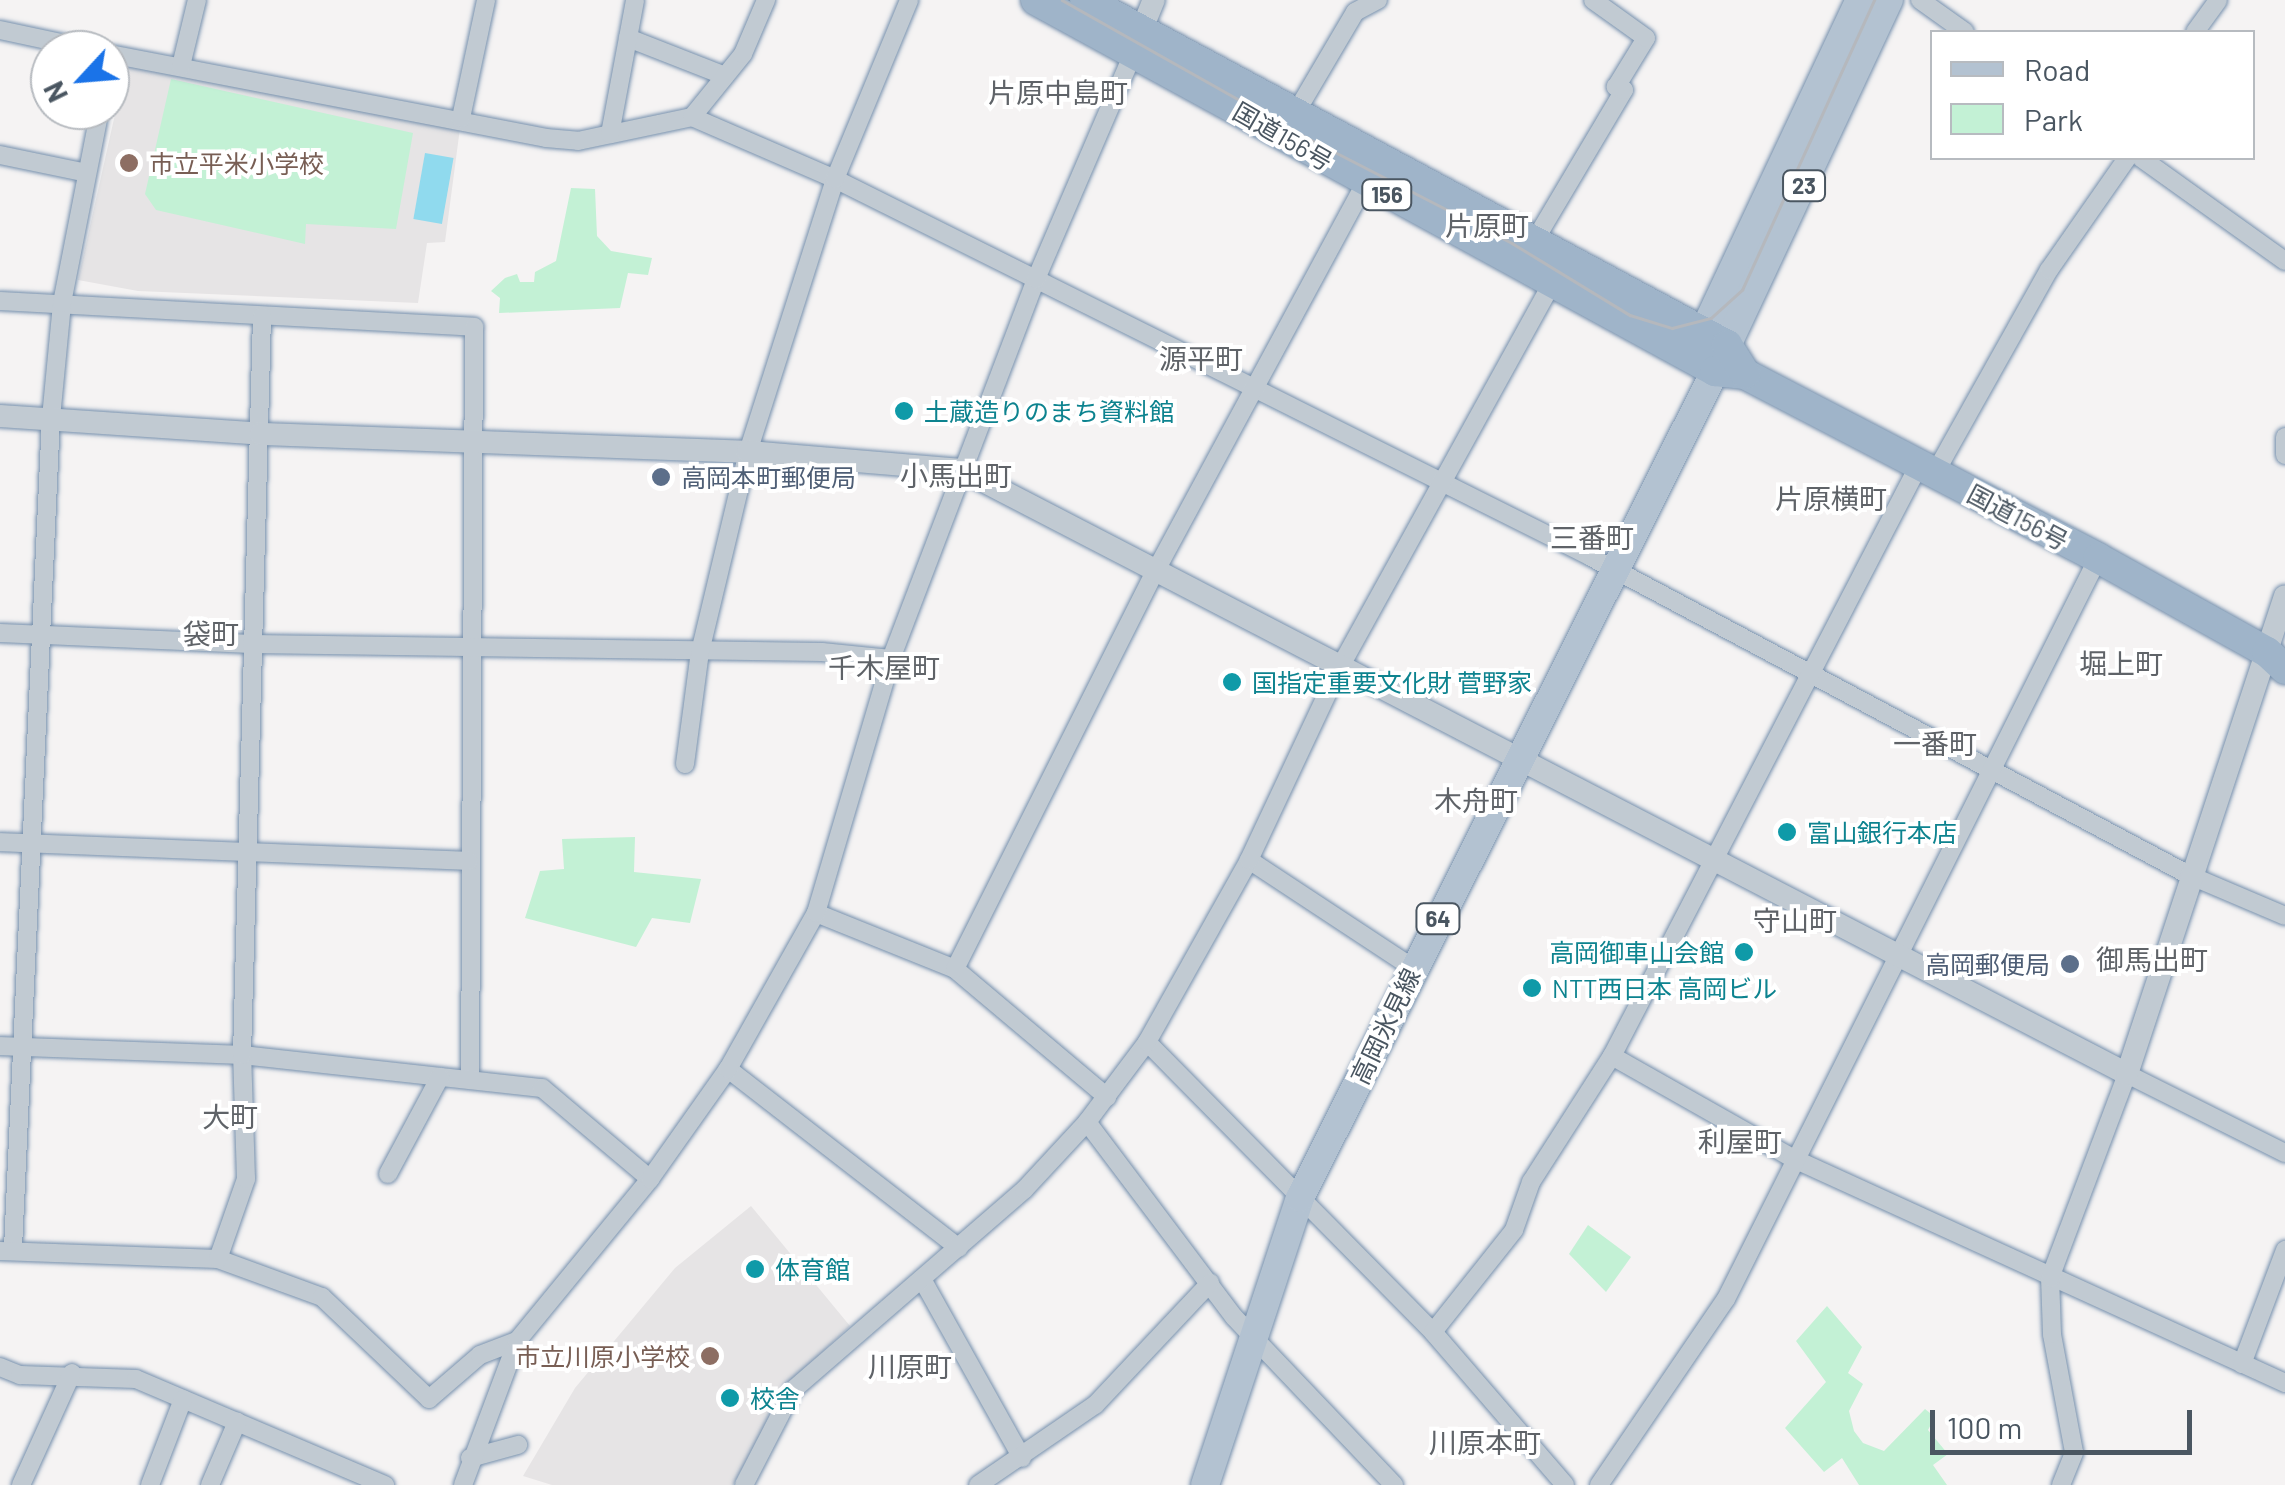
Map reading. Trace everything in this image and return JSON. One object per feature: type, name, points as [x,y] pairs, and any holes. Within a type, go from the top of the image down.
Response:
[{"type":"highway","name":"国道156号","points":[[1036,0],[1138,40],[1295,114],[1372,170],[1532,245],[1559,272]]},
{"type":"highway","name":"国道156号","points":[[1085,0],[1138,40],[1372,170],[2098,558],[2276,660]]},
{"type":"main road","name":"23","points":[[1722,356],[1860,0]]},
{"type":"main road","name":"23","points":[[1722,356],[1889,0]]},
{"type":"main road","name":"高岡氷見線","points":[[1204,1485],[1300,1198],[1722,356]]},
{"type":"street","points":[[181,66],[197,0]]},
{"type":"street","points":[[461,118],[486,0]]},
{"type":"street","points":[[610,134],[636,0]]},
{"type":"street","points":[[692,117],[743,54],[766,0]]},
{"type":"street","points":[[685,764],[700,652],[748,452],[835,179],[909,0]]},
{"type":"street","points":[[464,1485],[470,1458],[518,1341],[650,1179],[728,1069],[816,912],[891,659],[1036,279],[1154,0]]},
{"type":"street","points":[[1295,114],[1355,12],[1378,0]]},
{"type":"street","points":[[1532,245],[1624,90],[1616,86],[1646,38],[1594,0]]},
{"type":"street","points":[[1920,0],[1962,30]]},
{"type":"street","points":[[2196,30],[2218,0]]},
{"type":"street","points":[[0,30],[30,36]]},
{"type":"street","points":[[628,38],[725,76]]},
{"type":"street","points":[[130,59],[461,118],[546,138],[610,134],[692,117],[835,179],[1256,389],[1612,569],[2190,874],[2285,916]]},
{"type":"street","points":[[96,130],[62,303],[51,418],[24,1048],[7,1249],[218,1259],[322,1297],[429,1399],[480,1355],[518,1341]]},
{"type":"street","points":[[0,155],[87,173]]},
{"type":"street","points":[[1433,1332],[1514,1230],[1531,1182],[1612,1056],[1811,674],[1927,469],[2048,270],[2126,160]]},
{"type":"street","points":[[2144,160],[2285,261]]},
{"type":"street","points":[[956,969],[1156,572],[1372,170]]},
{"type":"street","points":[[744,1485],[793,1390],[959,1248],[1087,1122],[1147,1042],[1249,860],[1339,668],[1559,272]]},
{"type":"street","points":[[0,301],[474,327],[468,647],[470,1080]]},
{"type":"street","points":[[218,1259],[246,1179],[242,1055],[262,316]]},
{"type":"street","points":[[0,416],[261,434],[748,452],[962,470],[1894,958],[2285,1153]]},
{"type":"street","points":[[2285,437],[2285,454]]},
{"type":"street","points":[[1599,1485],[1726,1299],[1792,1158],[1993,772],[2098,558]]},
{"type":"street","points":[[2061,1485],[2074,1452],[2052,1334],[2050,1278],[2127,1074],[2190,874],[2276,660],[2285,596]]},
{"type":"street","points":[[0,633],[252,644],[891,659]]},
{"type":"street","points":[[0,842],[247,848],[469,861]]},
{"type":"street","points":[[1249,860],[1414,968]]},
{"type":"street","points":[[816,912],[956,969],[1107,1097]]},
{"type":"street","points":[[1147,1042],[1433,1332],[1566,1485]]},
{"type":"street","points":[[0,1046],[242,1055],[542,1088],[650,1179]]},
{"type":"street","points":[[1612,1056],[1792,1158],[2285,1382]]},
{"type":"street","points":[[728,1069],[959,1248]]},
{"type":"street","points":[[388,1174],[440,1077]]},
{"type":"street","points":[[1087,1122],[1253,1340],[1394,1485]]},
{"type":"street","points":[[2242,1364],[2285,1250]]},
{"type":"street","points":[[922,1279],[1022,1458]]},
{"type":"street","points":[[978,1485],[1095,1405],[1210,1284]]},
{"type":"street","points":[[0,1367],[20,1375],[72,1373],[136,1379],[385,1485]]},
{"type":"street","points":[[21,1485],[72,1373]]},
{"type":"street","points":[[150,1485],[184,1400]]},
{"type":"street","points":[[210,1485],[237,1422]]},
{"type":"street","points":[[470,1458],[518,1445]]},
{"type":"shaded area","points":[[130,56],[460,128],[445,242],[427,243],[418,303],[138,291],[78,280],[111,130],[130,130]]},
{"type":"shaded area","name":"市立川原小学校","points":[[751,1206],[850,1326],[786,1386],[733,1485],[552,1485],[523,1476],[575,1388],[675,1268]]},
{"type":"green space","points":[[171,79],[413,133],[396,229],[306,224],[305,244],[156,210],[145,194]]},
{"type":"green space","points":[[571,188],[595,189],[597,236],[611,251],[652,258],[648,275],[628,273],[620,308],[499,313],[500,298],[491,291],[505,278],[517,274],[520,282],[534,282],[535,272],[556,261]]},
{"type":"green space","points":[[635,837],[634,872],[701,879],[690,923],[652,918],[636,947],[525,918],[540,871],[564,869],[562,839]]},
{"type":"green space","points":[[1588,1225],[1631,1257],[1606,1292],[1569,1254]]},
{"type":"green space","points":[[1827,1306],[1862,1347],[1848,1373],[1863,1384],[1849,1411],[1854,1431],[1863,1443],[1884,1451],[1925,1409],[1935,1417],[1928,1430],[1948,1454],[1933,1465],[1947,1485],[1859,1485],[1842,1458],[1824,1472],[1785,1428],[1826,1382],[1796,1341]]},
{"type":"water","points":[[425,153],[454,158],[442,224],[413,219]]},
{"type":"tram line","points":[[1062,0],[1296,132],[1512,243],[1630,315],[1672,328],[1711,318],[1742,290],[1874,0]]},
{"type":"place","name":"市立平米小学校","points":[[129,163]]},
{"type":"place","name":"土蔵造りのまち資料館","points":[[904,411]]},
{"type":"place","name":"高岡本町郵便局","points":[[661,477]]},
{"type":"place","name":"国指定重要文化財 菅野家","points":[[1232,682]]},
{"type":"place","name":"富山銀行本店","points":[[1787,832]]},
{"type":"place","name":"高岡御車山会館","points":[[1744,952]]},
{"type":"place","name":"高岡郵便局","points":[[2070,964]]},
{"type":"place","name":"NTT西日本 高岡ビル","points":[[1532,988]]},
{"type":"place","name":"体育館","points":[[755,1269]]},
{"type":"place","name":"市立川原小学校","points":[[710,1356]]},
{"type":"place","name":"校舎","points":[[730,1398]]},
{"type":"district","name":"片原中島町","points":[[1058,92]]},
{"type":"district","name":"片原町","points":[[1487,225]]},
{"type":"district","name":"源平町","points":[[1201,358]]},
{"type":"district","name":"小馬出町","points":[[956,475]]},
{"type":"district","name":"片原横町","points":[[1831,498]]},
{"type":"district","name":"三番町","points":[[1592,537]]},
{"type":"district","name":"袋町","points":[[211,633]]},
{"type":"district","name":"堀上町","points":[[2121,663]]},
{"type":"district","name":"千木屋町","points":[[884,667]]},
{"type":"district","name":"一番町","points":[[1935,743]]},
{"type":"district","name":"木舟町","points":[[1476,800]]},
{"type":"district","name":"守山町","points":[[1795,920]]},
{"type":"district","name":"御馬出町","points":[[2152,959]]},
{"type":"district","name":"大町","points":[[230,1116]]},
{"type":"district","name":"利屋町","points":[[1740,1141]]},
{"type":"district","name":"川原町","points":[[910,1366]]},
{"type":"district","name":"川原本町","points":[[1485,1442]]}]
